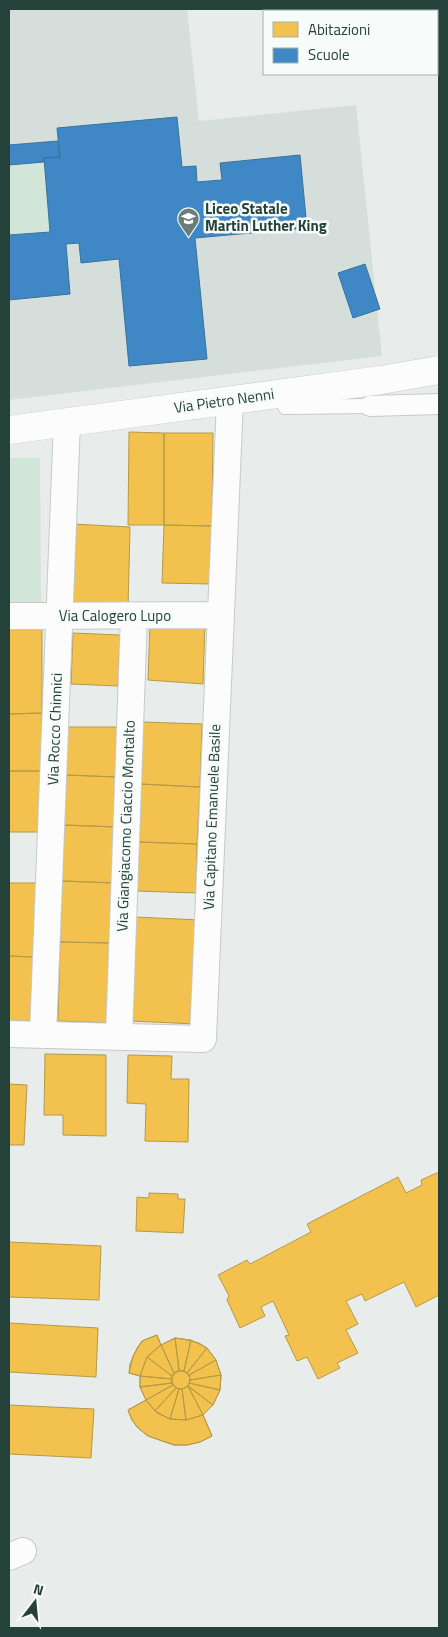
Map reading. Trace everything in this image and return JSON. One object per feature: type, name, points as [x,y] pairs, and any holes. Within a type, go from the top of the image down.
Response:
[{"type":"main road","name":"Via Pietro Nenni","points":[[9,430],[382,380],[439,370]]},
{"type":"street","name":"Via Capitano Emanuele Basile","points":[[9,1034],[203,1039],[230,400]]},
{"type":"street","points":[[370,406],[439,404]]},
{"type":"street","name":"Via Rocco Chinnici","points":[[44,1035],[67,422]]},
{"type":"street","name":"Via Calogero Lupo","points":[[9,616],[221,615]]},
{"type":"street","name":"Via Giangiacomo Ciaccio Montalto","points":[[119,1037],[134,616]]},
{"type":"lane","points":[[284,393],[286,407],[370,406]]},
{"type":"shaded area","name":"Liceo Statale Martin Luther King","points":[[9,9],[187,9],[199,121],[356,105],[382,356],[9,400]]},
{"type":"green space","points":[[44,162],[50,232],[9,235],[9,165]]},
{"type":"green space","points":[[9,458],[40,458],[41,603],[9,603]]},
{"type":"building: Abitazioni","points":[[129,432],[164,433],[164,525],[128,525]]},
{"type":"building: Abitazioni","points":[[164,433],[213,433],[212,526],[164,525]]},
{"type":"building: Abitazioni","points":[[73,524],[130,527],[128,608],[70,606]]},
{"type":"building: Abitazioni","points":[[164,525],[212,526],[210,584],[162,583]]},
{"type":"building: Abitazioni","points":[[150,622],[205,623],[203,684],[148,680]]},
{"type":"building: Abitazioni","points":[[9,624],[42,624],[42,713],[9,714]]},
{"type":"building: Abitazioni","points":[[73,633],[120,635],[118,686],[71,684]]},
{"type":"building: Abitazioni","points":[[42,713],[42,771],[9,771],[9,714]]},
{"type":"building: Abitazioni","points":[[143,722],[202,724],[200,787],[140,784]]},
{"type":"building: Abitazioni","points":[[66,727],[118,727],[117,777],[65,775]]},
{"type":"building: Abitazioni","points":[[9,771],[42,771],[42,832],[9,832]]},
{"type":"building: Abitazioni","points":[[65,775],[117,777],[116,827],[64,825]]},
{"type":"building: Abitazioni","points":[[140,784],[200,787],[197,844],[138,842]]},
{"type":"building: Abitazioni","points":[[64,825],[116,827],[115,883],[62,881]]},
{"type":"building: Abitazioni","points":[[138,842],[197,844],[196,893],[136,891]]},
{"type":"building: Abitazioni","points":[[62,881],[115,883],[113,943],[60,942]]},
{"type":"building: Abitazioni","points":[[9,883],[36,883],[34,957],[9,956]]},
{"type":"building: Abitazioni","points":[[135,917],[200,920],[195,1024],[131,1021]]},
{"type":"building: Abitazioni","points":[[60,942],[113,943],[111,1023],[58,1021]]},
{"type":"building: Abitazioni","points":[[9,956],[34,957],[34,1021],[9,1021]]},
{"type":"building: Abitazioni","points":[[45,1054],[106,1055],[106,1136],[63,1135],[63,1115],[44,1115]]},
{"type":"building: Abitazioni","points":[[128,1055],[172,1056],[171,1079],[189,1079],[188,1142],[145,1141],[146,1104],[127,1103]]},
{"type":"building: Abitazioni","points":[[9,1084],[27,1085],[24,1145],[9,1145]]},
{"type":"building: Abitazioni","points":[[439,1172],[439,1295],[416,1307],[404,1282],[365,1301],[362,1294],[346,1301],[358,1324],[346,1330],[358,1353],[337,1363],[340,1368],[318,1379],[307,1357],[297,1361],[285,1336],[289,1335],[273,1301],[261,1307],[265,1316],[240,1328],[227,1300],[229,1296],[218,1275],[247,1260],[250,1264],[311,1232],[307,1224],[398,1177],[406,1193],[422,1185],[421,1180]]},
{"type":"building: Abitazioni","points":[[149,1193],[178,1194],[178,1199],[185,1199],[183,1233],[136,1231],[137,1197],[149,1198]]},
{"type":"building: Abitazioni","points":[[9,1242],[101,1246],[99,1300],[9,1297]]},
{"type":"building: Abitazioni","points":[[9,1323],[98,1328],[96,1377],[9,1372]]},
{"type":"building: Abitazioni","points":[[157,1335],[161,1345],[175,1338],[199,1343],[207,1348],[216,1360],[221,1375],[220,1390],[213,1405],[203,1415],[212,1436],[200,1442],[174,1445],[148,1436],[132,1420],[128,1410],[146,1400],[140,1387],[140,1376],[129,1373],[133,1356],[142,1341]]},
{"type":"building: Abitazioni","points":[[157,1335],[161,1345],[147,1357],[140,1376],[129,1373],[130,1364],[142,1341]]},
{"type":"building: Abitazioni","points":[[175,1338],[179,1370],[174,1373],[161,1345]]},
{"type":"building: Abitazioni","points":[[175,1338],[191,1340],[184,1371],[179,1370]]},
{"type":"building: Abitazioni","points":[[191,1340],[207,1348],[187,1373],[184,1371]]},
{"type":"building: Abitazioni","points":[[161,1345],[174,1373],[172,1376],[147,1357]]},
{"type":"building: Abitazioni","points":[[207,1348],[216,1360],[189,1375],[187,1373]]},
{"type":"building: Abitazioni","points":[[147,1357],[172,1376],[171,1379],[140,1376]]},
{"type":"building: Abitazioni","points":[[216,1360],[221,1375],[190,1380],[189,1375]]},
{"type":"building: Abitazioni","points":[[177,1371],[185,1371],[190,1376],[188,1387],[177,1389],[172,1384],[172,1376]]},
{"type":"building: Abitazioni","points":[[221,1375],[220,1390],[189,1383],[190,1380]]},
{"type":"building: Abitazioni","points":[[140,1376],[171,1379],[172,1383],[140,1387]]},
{"type":"building: Abitazioni","points":[[172,1383],[173,1385],[146,1400],[140,1387]]},
{"type":"building: Abitazioni","points":[[189,1383],[220,1390],[213,1405],[188,1386]]},
{"type":"building: Abitazioni","points":[[173,1385],[176,1388],[155,1411],[146,1400]]},
{"type":"building: Abitazioni","points":[[188,1386],[203,1415],[186,1420],[182,1389]]},
{"type":"building: Abitazioni","points":[[188,1386],[213,1405],[203,1415]]},
{"type":"building: Abitazioni","points":[[176,1388],[179,1389],[170,1419],[155,1411]]},
{"type":"building: Abitazioni","points":[[179,1389],[182,1389],[186,1420],[170,1419]]},
{"type":"building: Abitazioni","points":[[146,1400],[157,1413],[170,1419],[186,1420],[203,1415],[212,1436],[200,1442],[174,1445],[148,1436],[138,1428],[128,1410]]},
{"type":"building: Abitazioni","points":[[9,1405],[94,1409],[91,1458],[9,1454]]},
{"type":"building: Scuole","points":[[177,117],[182,167],[196,166],[197,182],[222,180],[220,163],[300,155],[307,228],[195,238],[207,359],[129,366],[119,259],[81,263],[79,243],[66,244],[70,294],[9,300],[9,235],[50,232],[44,158],[60,157],[57,128]]},
{"type":"building: Scuole","points":[[58,141],[60,157],[44,158],[44,162],[9,165],[9,145]]},
{"type":"building: Scuole","points":[[365,264],[380,309],[353,318],[338,273]]},
{"type":"place","name":"Liceo Statale Martin Luther King","points":[[189,237]]}]
